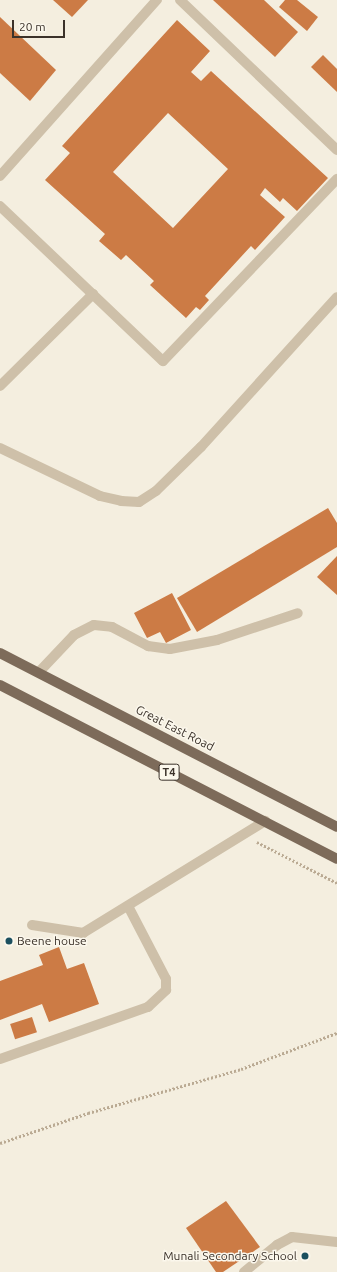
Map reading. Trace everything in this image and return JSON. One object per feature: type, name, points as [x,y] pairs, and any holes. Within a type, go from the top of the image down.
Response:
[{"type":"main road","name":"Great East Road","points":[[0,653],[337,827]]},
{"type":"main road","name":"T4","points":[[0,685],[337,859]]},
{"type":"street","points":[[0,176],[157,0]]},
{"type":"street","points":[[180,0],[337,150]]},
{"type":"street","points":[[0,206],[163,362],[337,179]]},
{"type":"street","points":[[0,386],[93,294]]},
{"type":"street","points":[[0,448],[100,496],[121,501],[139,502],[156,491],[201,447],[337,297]]},
{"type":"street","points":[[39,672],[74,635],[94,625],[112,627],[148,646],[170,650],[216,640],[298,613]]},
{"type":"street","points":[[32,925],[83,933],[265,821]]},
{"type":"street","points":[[0,1059],[148,1007],[166,990],[166,979],[128,906]]},
{"type":"street","points":[[244,1272],[277,1246],[292,1237],[337,1242]]},
{"type":"path","points":[[244,835],[337,883]]},
{"type":"path","points":[[0,1143],[88,1113],[241,1069],[337,1033]]},
{"type":"building","points":[[53,0],[88,0],[72,17]]},
{"type":"building","points":[[213,0],[264,0],[298,32],[275,57]]},
{"type":"building","points":[[285,0],[297,0],[318,17],[307,31],[279,7]]},
{"type":"building","points":[[0,17],[56,70],[30,101],[0,73]]},
{"type":"building","points":[[177,20],[210,51],[191,72],[201,81],[211,71],[328,178],[297,211],[283,198],[280,202],[265,188],[260,195],[285,217],[255,250],[251,246],[205,296],[209,300],[200,310],[196,307],[186,318],[150,285],[154,281],[126,255],[121,260],[99,241],[105,234],[45,180],[70,153],[62,146]],"holes":[[[168,113],[228,169],[173,228],[113,172]]]},
{"type":"building","points":[[323,55],[337,69],[337,92],[311,67]]},
{"type":"building","points":[[328,508],[337,523],[337,547],[197,632],[177,598]]},
{"type":"building","points":[[337,556],[337,595],[317,577]]},
{"type":"building","points":[[172,593],[191,630],[166,643],[160,632],[147,638],[134,613]]},
{"type":"building","points":[[59,947],[67,969],[84,963],[99,1004],[49,1022],[42,1004],[0,1020],[0,981],[43,965],[39,955]]},
{"type":"building","points":[[32,1017],[37,1032],[15,1039],[10,1024]]},
{"type":"building","points":[[226,1201],[260,1247],[223,1272],[216,1272],[186,1228]]},
{"type":"place","name":"Beene house","points":[[9,941]]},
{"type":"place","name":"Munali Secondary School","points":[[305,1256]]}]
